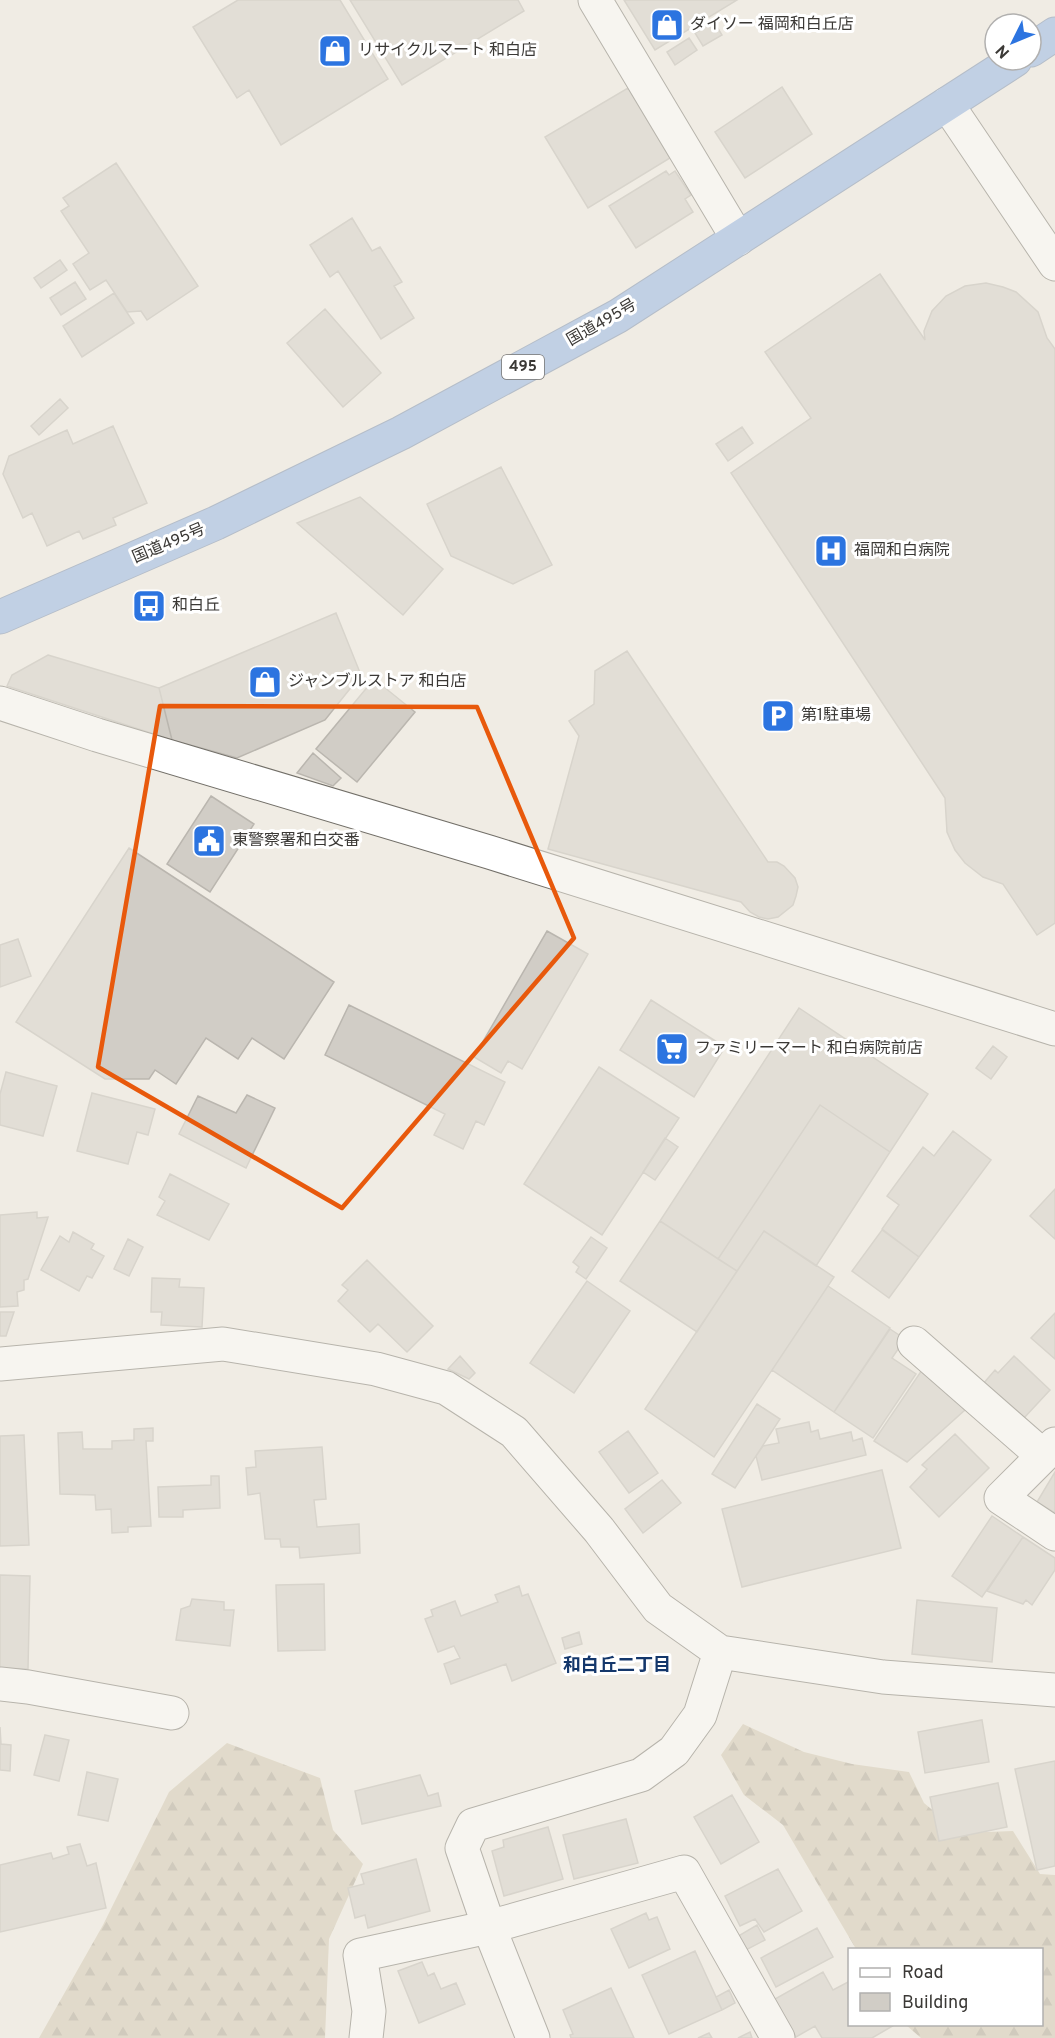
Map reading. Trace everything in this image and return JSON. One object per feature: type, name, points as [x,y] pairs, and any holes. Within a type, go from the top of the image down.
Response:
[{"type":"highway","name":"国道495号","points":[[0,617],[216,524],[401,434],[618,316],[996,72]]},
{"type":"street","points":[[596,0],[738,239]]},
{"type":"street","points":[[947,104],[1055,264]]},
{"type":"street","points":[[0,703],[1055,1029]]},
{"type":"street","points":[[914,1343],[1049,1450],[1001,1498],[1055,1534]]},
{"type":"street","points":[[0,1364],[223,1344],[376,1369],[446,1388],[514,1432],[599,1530],[658,1608],[720,1652],[883,1677],[1055,1690]]},
{"type":"street","points":[[532,2038],[489,1927],[462,1848],[473,1825],[641,1776],[674,1751],[700,1715],[720,1652]]},
{"type":"street","points":[[0,1684],[172,1713]]},
{"type":"street","points":[[366,2038],[369,2011],[360,1955],[489,1927],[684,1872],[778,2038]]},
{"type":"highlighted area","points":[[160,706],[477,707],[574,938],[342,1208],[98,1067]]},
{"type":"green space","points":[[743,1724],[804,1752],[852,1764],[909,1772],[924,1803],[960,1833],[1013,1831],[1040,1874],[1055,1875],[1055,2038],[921,2038],[907,2026],[1043,2026],[1043,1948],[855,1948],[783,1825],[744,1795],[721,1755]]},
{"type":"green space","points":[[227,1743],[320,1778],[333,1830],[363,1864],[329,1939],[325,2038],[39,2038],[103,1925],[169,1792]]},
{"type":"building","points":[[238,0],[340,0],[388,79],[281,145],[249,90],[237,98],[193,27]]},
{"type":"building","points":[[350,0],[518,0],[524,11],[402,85]]},
{"type":"building","name":"ダイソー 福岡和白丘店","points":[[624,0],[737,0],[655,50]]},
{"type":"building","points":[[714,22],[722,35],[703,46],[695,33]]},
{"type":"building","points":[[689,38],[697,50],[675,65],[667,52]]},
{"type":"building","points":[[782,87],[812,134],[745,178],[715,132]]},
{"type":"building","points":[[628,88],[670,158],[588,208],[545,137]]},
{"type":"building","points":[[116,163],[198,286],[147,320],[141,311],[127,312],[106,280],[90,290],[73,264],[89,253],[61,211],[69,206],[63,198]]},
{"type":"building","points":[[666,171],[669,175],[675,171],[691,195],[685,199],[693,212],[636,248],[609,206]]},
{"type":"building","points":[[352,218],[372,251],[380,247],[402,282],[394,286],[414,318],[381,339],[338,271],[330,277],[310,245]]},
{"type":"building","points":[[60,260],[67,270],[41,288],[34,278]]},
{"type":"building","points":[[880,274],[925,340],[924,331],[932,311],[946,296],[965,286],[986,283],[1016,292],[1038,312],[1047,338],[1055,349],[1055,923],[1037,935],[1003,884],[983,877],[965,863],[955,850],[947,832],[945,798],[731,473],[811,418],[765,352]]},
{"type":"building","points":[[75,282],[86,299],[61,315],[50,298]]},
{"type":"building","points":[[114,293],[134,323],[82,357],[63,326]]},
{"type":"building","points":[[325,309],[381,373],[343,407],[287,343]]},
{"type":"building","points":[[60,399],[68,408],[39,435],[31,426]]},
{"type":"building","points":[[113,426],[147,503],[113,518],[116,525],[83,539],[79,531],[47,546],[32,513],[23,518],[3,474],[9,456],[67,430],[73,444]]},
{"type":"building","points":[[742,427],[753,443],[728,461],[716,444]]},
{"type":"building","points":[[501,467],[552,565],[513,584],[451,556],[427,504]]},
{"type":"building","points":[[360,497],[443,569],[403,615],[297,523]]},
{"type":"building","name":"ジャンブルストア 和白店","points":[[336,613],[361,675],[325,720],[237,758],[172,740],[159,688]]},
{"type":"building","points":[[627,651],[768,862],[777,862],[784,866],[795,878],[798,887],[793,905],[778,917],[768,919],[759,917],[750,912],[741,902],[548,849],[579,736],[569,721],[594,704],[595,671]]},
{"type":"building","points":[[48,655],[159,688],[172,740],[7,686],[12,675]]},
{"type":"building","points":[[374,679],[415,712],[357,782],[316,749]]},
{"type":"building","points":[[313,753],[341,778],[333,786],[297,773]]},
{"type":"building","points":[[211,796],[254,824],[210,892],[167,864]]},
{"type":"building","points":[[129,848],[334,982],[284,1059],[252,1038],[238,1059],[206,1038],[176,1084],[155,1070],[149,1079],[105,1079],[16,1022]]},
{"type":"building","points":[[547,931],[588,954],[522,1069],[508,1061],[501,1073],[474,1057]]},
{"type":"building","points":[[18,939],[31,976],[0,987],[0,945]]},
{"type":"building","name":"ファミリーマート 和白病院前店","points":[[651,1000],[725,1047],[694,1097],[620,1050]]},
{"type":"building","points":[[349,1005],[505,1082],[484,1125],[476,1121],[463,1149],[434,1135],[445,1114],[325,1055]]},
{"type":"building","points":[[799,1008],[928,1094],[890,1152],[820,1105],[718,1259],[660,1221]]},
{"type":"building","points":[[993,1046],[1007,1057],[991,1079],[976,1068]]},
{"type":"building","points":[[599,1067],[679,1118],[602,1235],[524,1184]]},
{"type":"building","points":[[6,1072],[57,1086],[43,1136],[0,1125],[0,1094]]},
{"type":"building","points":[[92,1093],[155,1109],[148,1135],[137,1132],[128,1164],[77,1151]]},
{"type":"building","points":[[247,1095],[275,1108],[246,1168],[179,1134],[198,1096],[236,1113]]},
{"type":"building","points":[[820,1105],[890,1152],[816,1266],[764,1231],[737,1271],[718,1259]]},
{"type":"building","points":[[953,1131],[991,1160],[919,1257],[882,1229],[899,1205],[887,1196],[923,1147],[934,1156]]},
{"type":"building","points":[[665,1138],[678,1147],[655,1180],[643,1172]]},
{"type":"building","points":[[170,1174],[229,1204],[209,1240],[157,1215],[165,1201],[159,1197]]},
{"type":"building","points":[[1055,1189],[1055,1239],[1030,1216]]},
{"type":"building","points":[[37,1212],[37,1218],[48,1217],[28,1279],[24,1280],[24,1290],[17,1292],[18,1306],[0,1307],[0,1215]]},
{"type":"building","points":[[660,1221],[737,1271],[697,1332],[620,1281]]},
{"type":"building","points":[[882,1230],[919,1257],[889,1298],[852,1271]]},
{"type":"building","points":[[764,1231],[834,1277],[714,1457],[645,1409]]},
{"type":"building","points":[[73,1232],[94,1244],[91,1249],[104,1256],[92,1278],[87,1276],[79,1291],[41,1270],[60,1236],[69,1242]]},
{"type":"building","points":[[591,1237],[607,1248],[586,1279],[576,1272],[579,1267],[573,1262]]},
{"type":"building","points":[[128,1239],[143,1247],[129,1276],[114,1269]]},
{"type":"building","points":[[367,1260],[433,1326],[407,1352],[378,1324],[370,1332],[338,1301],[348,1290],[342,1285]]},
{"type":"building","points":[[152,1278],[180,1279],[179,1287],[204,1288],[202,1327],[161,1325],[162,1312],[151,1312]]},
{"type":"building","points":[[587,1281],[630,1311],[574,1393],[530,1363]]},
{"type":"building","points":[[828,1286],[890,1328],[834,1412],[772,1370]]},
{"type":"building","points":[[0,1312],[14,1312],[6,1336],[0,1336]]},
{"type":"building","points":[[1055,1313],[1055,1359],[1031,1338]]},
{"type":"building","points":[[890,1329],[905,1339],[892,1358],[916,1374],[873,1438],[834,1412]]},
{"type":"building","points":[[460,1356],[475,1373],[469,1379],[448,1369]]},
{"type":"building","points":[[1014,1356],[1050,1390],[1024,1418],[983,1384],[995,1370],[998,1373]]},
{"type":"building","points":[[924,1367],[976,1400],[907,1462],[874,1441]]},
{"type":"building","points":[[757,1404],[780,1419],[735,1488],[712,1474]]},
{"type":"building","points":[[809,1422],[811,1432],[818,1430],[820,1439],[851,1432],[853,1441],[862,1438],[866,1455],[762,1480],[756,1456],[763,1446],[779,1443],[776,1429]]},
{"type":"building","points":[[153,1428],[153,1441],[146,1441],[151,1526],[128,1527],[128,1532],[112,1533],[111,1509],[96,1510],[95,1495],[60,1494],[58,1433],[82,1432],[83,1449],[112,1449],[112,1441],[134,1440],[134,1429]]},
{"type":"building","points":[[628,1431],[658,1473],[629,1493],[599,1452]]},
{"type":"building","points":[[955,1434],[989,1468],[939,1517],[910,1487],[927,1469],[922,1465]]},
{"type":"building","points":[[24,1435],[29,1545],[0,1546],[0,1436]]},
{"type":"building","points":[[322,1447],[326,1499],[314,1500],[317,1527],[359,1524],[360,1553],[300,1558],[299,1547],[281,1547],[280,1539],[265,1539],[260,1493],[248,1495],[246,1468],[256,1467],[255,1451]]},
{"type":"building","points":[[882,1470],[901,1548],[742,1587],[722,1509]]},
{"type":"building","points":[[1055,1472],[1055,1513],[1037,1502]]},
{"type":"building","points":[[211,1476],[219,1476],[220,1508],[183,1510],[183,1517],[159,1517],[158,1487],[211,1485]]},
{"type":"building","points":[[662,1480],[681,1503],[643,1533],[625,1509]]},
{"type":"building","points":[[992,1516],[1023,1537],[982,1597],[952,1576]]},
{"type":"building","points":[[1023,1537],[1055,1558],[1055,1570],[1032,1605],[1026,1600],[1023,1604],[987,1591]]},
{"type":"building","points":[[0,1575],[30,1576],[28,1669],[0,1668]]},
{"type":"building","points":[[324,1584],[325,1650],[278,1651],[276,1585]]},
{"type":"building","points":[[519,1586],[522,1596],[528,1594],[556,1663],[512,1681],[506,1664],[451,1684],[444,1664],[460,1658],[454,1646],[438,1652],[425,1619],[433,1616],[431,1610],[455,1601],[461,1616],[498,1602],[495,1595]]},
{"type":"building","points":[[192,1599],[224,1602],[224,1610],[234,1610],[230,1646],[176,1640],[181,1609],[190,1606]]},
{"type":"building","points":[[917,1600],[997,1608],[992,1662],[912,1654]]},
{"type":"building","points":[[579,1632],[582,1644],[565,1649],[562,1638]]},
{"type":"building","points":[[982,1720],[989,1762],[925,1773],[918,1732]]},
{"type":"building","points":[[0,1727],[1,1744],[11,1745],[10,1771],[0,1770]]},
{"type":"building","points":[[45,1735],[69,1740],[59,1781],[34,1775]]},
{"type":"building","points":[[1055,1761],[1055,1866],[1037,1870],[1015,1769]]},
{"type":"building","points":[[87,1772],[118,1779],[108,1821],[78,1815]]},
{"type":"building","points":[[420,1775],[428,1796],[438,1793],[441,1806],[362,1824],[355,1791]]},
{"type":"building","points":[[998,1783],[1007,1827],[939,1841],[930,1797]]},
{"type":"building","points":[[732,1795],[759,1842],[721,1864],[694,1817]]},
{"type":"building","points":[[626,1819],[638,1863],[574,1879],[563,1835]]},
{"type":"building","points":[[548,1827],[563,1879],[504,1896],[492,1851],[504,1847],[503,1840]]},
{"type":"building","points":[[80,1844],[87,1866],[96,1863],[106,1908],[0,1932],[0,1865],[51,1853],[53,1859],[69,1854],[67,1847]]},
{"type":"building","points":[[416,1859],[430,1911],[368,1928],[365,1915],[355,1918],[348,1888],[364,1884],[361,1874]]},
{"type":"building","points":[[778,1869],[802,1911],[764,1932],[755,1919],[740,1926],[725,1896]]},
{"type":"building","points":[[646,1913],[649,1920],[657,1917],[670,1949],[629,1968],[611,1929]]},
{"type":"building","points":[[757,1925],[765,1940],[742,1952],[735,1938]]},
{"type":"building","points":[[817,1928],[833,1957],[776,1987],[761,1958]]},
{"type":"building","points":[[695,1951],[722,2010],[669,2034],[642,1975]]},
{"type":"building","points":[[422,1962],[428,1976],[434,1973],[441,1989],[456,1983],[465,2004],[419,2023],[398,1971]]},
{"type":"building","points":[[823,1972],[833,1990],[848,1982],[848,2026],[893,2026],[872,2038],[822,2038],[815,2026],[796,2037],[775,1999]]},
{"type":"building","points":[[611,1988],[634,2038],[571,2038],[570,2035],[573,2034],[563,2010]]},
{"type":"building","points":[[729,1990],[735,2003],[722,2010],[716,1997]]},
{"type":"building","points":[[750,2032],[752,2038],[738,2038]]},
{"type":"building","points":[[709,2033],[712,2038],[698,2038]]},
{"type":"place","name":"ダイソー 福岡和白丘店","points":[[667,25]]},
{"type":"place","name":"リサイクルマート 和白店","points":[[335,51]]},
{"type":"place","name":"福岡和白病院","points":[[831,551]]},
{"type":"place","name":"和白丘","points":[[149,606]]},
{"type":"place","name":"ジャンブルストア 和白店","points":[[265,682]]},
{"type":"place","name":"第1駐車場","points":[[778,716]]},
{"type":"place","name":"東警察署和白交番","points":[[209,841]]},
{"type":"place","name":"ファミリーマート 和白病院前店","points":[[672,1049]]},
{"type":"district","name":"和白丘二丁目","points":[[617,1666]]}]
